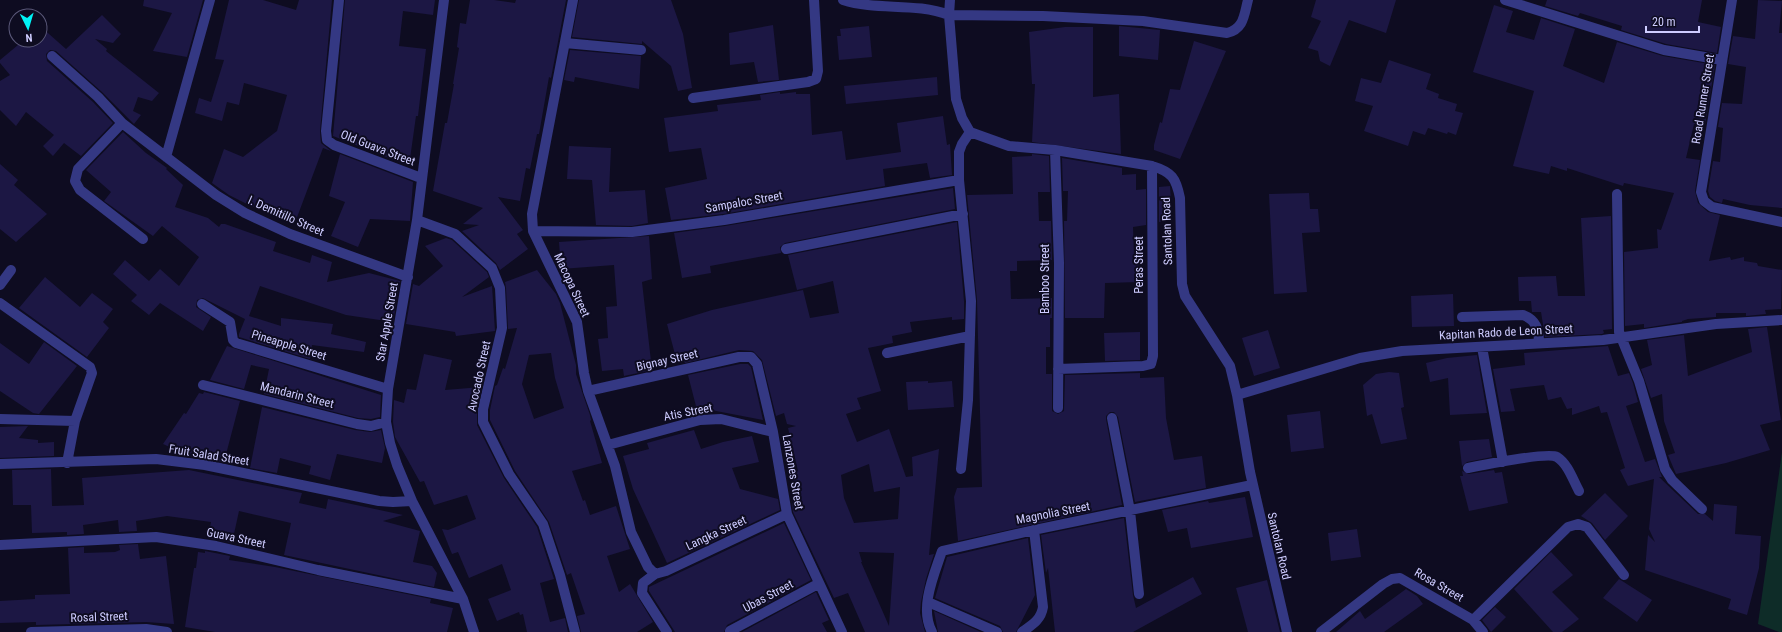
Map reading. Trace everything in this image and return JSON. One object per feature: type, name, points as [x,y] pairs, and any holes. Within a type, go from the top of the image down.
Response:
[{"type":"street","points":[[166,157],[210,0]]},
{"type":"street","name":"Old Guava Street","points":[[339,0],[326,132],[327,140],[334,145],[421,178]]},
{"type":"street","name":"Star Apple Street","points":[[444,0],[417,220],[388,389],[386,422],[394,457],[412,501],[463,599],[474,632]]},
{"type":"street","name":"Macopa Street","points":[[573,0],[532,214],[533,231],[577,322],[588,391],[615,466],[631,532],[648,567],[655,574]]},
{"type":"street","points":[[694,98],[808,82],[816,79],[818,71],[814,0]]},
{"type":"street","points":[[842,0],[933,9],[949,14],[1042,16],[1143,21],[1226,33],[1235,31],[1240,26],[1248,0]]},
{"type":"street","points":[[950,0],[949,14],[956,100],[962,118],[970,132],[962,144],[959,152],[959,180],[971,301],[968,400],[961,469]]},
{"type":"street","points":[[1504,0],[1664,50],[1722,60]]},
{"type":"street","name":"Road Runner Street","points":[[1732,0],[1701,192],[1704,201],[1712,207],[1782,222]]},
{"type":"street","points":[[565,43],[641,50]]},
{"type":"street","name":"I. Demitillo Street","points":[[52,56],[98,97],[122,123],[216,195],[245,213],[290,234],[408,277]]},
{"type":"street","points":[[122,123],[78,169],[75,181],[80,190],[143,239]]},
{"type":"street","name":"Santolan Road","points":[[970,132],[1009,146],[1055,150],[1152,166],[1163,169],[1171,175],[1178,185],[1180,198],[1182,284],[1185,296],[1194,307],[1230,366],[1237,395],[1252,485],[1287,632]]},
{"type":"street","name":"Bamboo Street","points":[[1055,150],[1059,263],[1058,408]]},
{"type":"street","name":"Peras Street","points":[[1058,369],[1143,366],[1151,364],[1153,356],[1152,166]]},
{"type":"street","name":"Sampaloc Street","points":[[533,231],[626,232],[663,228],[724,220],[959,180]]},
{"type":"street","points":[[1617,194],[1619,332],[1640,381],[1665,469],[1672,480],[1702,509]]},
{"type":"street","points":[[786,249],[963,214]]},
{"type":"street","name":"Avocado Street","points":[[417,220],[455,234],[492,268],[500,288],[502,328],[482,409],[483,422],[509,474],[543,524],[560,575],[575,632]]},
{"type":"street","points":[[0,285],[11,270]]},
{"type":"street","points":[[0,303],[90,367],[92,372],[91,378],[75,421],[67,463]]},
{"type":"street","name":"Pineapple Street","points":[[202,304],[230,322],[233,340],[236,343],[388,389]]},
{"type":"street","points":[[1462,317],[1523,315],[1532,319],[1536,324],[1539,334],[1539,343]]},
{"type":"street","name":"Kapitan Rado de Leon Street","points":[[1237,395],[1360,358],[1402,351],[1603,340],[1716,324],[1782,320]]},
{"type":"street","points":[[887,353],[970,336]]},
{"type":"street","points":[[1482,347],[1502,462]]},
{"type":"street","name":"Bignay Street","points":[[588,391],[739,357],[751,356]]},
{"type":"street","name":"Lanzones Street","points":[[751,356],[757,364],[773,432],[787,514],[818,584],[842,632]]},
{"type":"street","name":"Mandarin Street","points":[[203,385],[358,424],[371,426],[386,422]]},
{"type":"street","points":[[1112,418],[1130,511],[1139,594]]},
{"type":"street","points":[[0,419],[75,421]]},
{"type":"street","name":"Atis Street","points":[[608,445],[700,420],[721,419],[773,432]]},
{"type":"street","points":[[1468,468],[1540,456],[1556,456],[1564,462],[1579,491]]},
{"type":"street","name":"Fruit Salad Street","points":[[0,464],[156,459],[198,464],[379,501],[412,501]]},
{"type":"street","name":"Magnolia Street","points":[[932,632],[927,618],[928,602],[942,551],[1034,530],[1252,485]]},
{"type":"street","name":"Langka Street","points":[[655,574],[666,571],[787,514]]},
{"type":"street","points":[[1473,620],[1568,527],[1578,524],[1588,527],[1624,575]]},
{"type":"street","points":[[1022,632],[1038,620],[1042,614],[1043,607],[1034,530]]},
{"type":"street","name":"Guava Street","points":[[0,545],[156,537],[216,546],[326,571],[463,599]]},
{"type":"street","points":[[655,574],[643,583],[641,588],[646,599],[667,632]]},
{"type":"street","name":"Rosa Street","points":[[1321,632],[1383,584],[1392,579],[1400,578],[1473,620],[1483,632]]},
{"type":"street","name":"Ubas Street","points":[[730,631],[818,584]]},
{"type":"street","points":[[928,602],[997,632]]},
{"type":"street","name":"Rosal Street","points":[[32,632],[146,629],[167,632]]},
{"type":"green space","points":[[1782,452],[1782,632],[1779,632],[1758,624]]},
{"type":"building","points":[[144,0],[203,0],[187,57],[153,51],[172,13],[143,6]]},
{"type":"building","points":[[229,0],[263,0],[296,10],[299,0],[332,0],[320,131],[321,143],[331,151],[323,148],[296,220],[290,220],[249,205],[229,195],[212,183],[224,149],[243,157],[277,131],[287,95],[244,83],[239,105],[227,102],[222,121],[195,113],[199,98],[211,102],[224,60],[215,59]]},
{"type":"building","points":[[345,0],[435,0],[433,15],[403,11],[399,46],[426,49],[418,116],[416,116],[409,166],[333,136]]},
{"type":"building","points":[[470,0],[494,0],[515,3],[516,0],[566,0],[551,78],[549,77],[539,134],[537,134],[530,169],[526,168],[520,201],[498,197],[523,230],[517,234],[528,249],[500,270],[496,263],[462,231],[479,225],[463,224],[483,208],[433,191],[445,123],[447,123],[454,84],[459,48],[457,47],[460,23],[466,24]]},
{"type":"building","points":[[579,0],[671,0],[683,34],[692,88],[678,91],[671,66],[642,41],[642,44],[572,37]]},
{"type":"building","points":[[1316,0],[1396,0],[1386,33],[1349,20],[1330,66],[1320,61],[1318,51],[1308,48],[1321,21],[1311,17]]},
{"type":"building","points":[[1547,0],[1702,0],[1698,22],[1721,27],[1717,53],[1666,44],[1621,30],[1622,26],[1580,13],[1578,16],[1545,6]]},
{"type":"building","points":[[1758,0],[1782,1],[1779,33],[1782,33],[1782,208],[1750,205],[1723,199],[1722,203],[1715,201],[1710,197],[1708,191],[1713,161],[1720,162],[1723,128],[1718,127],[1722,103],[1742,104],[1746,67],[1728,64],[1733,36],[1755,39]]},
{"type":"building","points":[[1494,5],[1513,11],[1506,32],[1534,40],[1541,18],[1575,29],[1563,66],[1604,83],[1617,42],[1663,56],[1715,65],[1705,125],[1694,124],[1686,158],[1700,160],[1695,191],[1698,203],[1708,212],[1720,215],[1709,261],[1730,257],[1731,260],[1744,257],[1744,261],[1757,263],[1758,266],[1782,270],[1781,309],[1765,310],[1766,314],[1746,316],[1746,313],[1716,313],[1716,317],[1688,319],[1682,322],[1644,328],[1644,324],[1625,326],[1624,252],[1658,248],[1657,229],[1661,230],[1674,193],[1624,183],[1623,186],[1567,168],[1567,171],[1551,166],[1549,174],[1513,166],[1534,91],[1473,72]]},
{"type":"building","points":[[102,15],[121,34],[113,43],[95,39],[107,49],[106,51],[159,93],[152,101],[138,97],[133,111],[141,115],[134,124],[102,92],[56,51],[50,50],[46,54],[47,61],[93,102],[113,123],[81,156],[64,143],[53,156],[43,146],[54,135],[26,112],[16,126],[0,110],[0,81],[10,75],[0,63],[0,60],[14,48],[48,48],[48,33],[66,49]]},
{"type":"building","points":[[773,25],[779,80],[758,82],[754,62],[730,65],[729,33]]},
{"type":"building","points":[[869,26],[872,57],[839,60],[837,36],[841,36],[840,29]]},
{"type":"building","points":[[1119,26],[1160,30],[1158,60],[1119,56]]},
{"type":"building","points":[[1065,27],[1093,27],[1093,97],[1119,94],[1121,154],[1032,142],[1035,84],[1032,84],[1029,32]]},
{"type":"building","points":[[1194,41],[1226,51],[1180,159],[1154,150],[1154,145],[1160,122],[1162,123],[1170,89],[1180,90]]},
{"type":"building","points":[[570,50],[641,56],[639,89],[575,77],[574,82],[564,80]]},
{"type":"building","points":[[1389,60],[1431,74],[1426,89],[1439,94],[1438,98],[1457,104],[1455,111],[1463,113],[1456,135],[1448,132],[1447,134],[1428,128],[1425,135],[1413,131],[1408,146],[1364,131],[1373,106],[1355,101],[1361,78],[1381,83]]},
{"type":"building","points":[[937,77],[938,95],[846,104],[844,86]]},
{"type":"building","points":[[780,92],[780,94],[796,92],[796,94],[810,94],[812,135],[842,131],[846,160],[901,152],[897,123],[943,116],[947,145],[950,144],[952,175],[930,178],[927,163],[883,169],[885,186],[723,214],[671,220],[665,188],[707,179],[701,148],[669,152],[664,118],[718,111],[717,105],[761,100],[760,95]]},
{"type":"building","points":[[123,132],[146,153],[167,168],[166,169],[183,185],[175,207],[208,218],[219,227],[221,224],[225,224],[276,242],[273,251],[310,263],[312,255],[332,262],[327,282],[369,273],[400,281],[393,322],[346,315],[260,286],[249,316],[281,326],[281,318],[333,324],[331,334],[366,342],[364,352],[312,345],[310,359],[239,337],[245,319],[203,298],[197,300],[196,307],[211,317],[203,331],[160,303],[149,315],[131,301],[137,295],[113,274],[125,260],[149,281],[160,269],[179,286],[199,257],[162,226],[153,236],[104,201],[111,192],[86,170]]},
{"type":"building","points":[[569,146],[611,148],[609,192],[645,190],[648,223],[632,226],[596,225],[592,180],[567,179]]},
{"type":"building","points":[[340,154],[413,182],[410,221],[370,219],[358,247],[331,236],[345,202],[329,196]]},
{"type":"building","points":[[1032,154],[1049,156],[1050,192],[1038,192],[1039,221],[1051,221],[1052,260],[1017,261],[1017,271],[1010,271],[1011,299],[1052,298],[1050,347],[1046,347],[1046,374],[1052,374],[1052,411],[1058,414],[1064,411],[1065,375],[1140,373],[1140,378],[1164,377],[1166,418],[1174,460],[1202,456],[1206,488],[1135,502],[1118,417],[1114,412],[1110,412],[1106,416],[1106,419],[1122,505],[958,541],[954,497],[957,488],[982,487],[977,300],[967,195],[1013,194],[1012,157],[1032,156]]},
{"type":"building","points":[[1062,158],[1122,168],[1122,175],[1136,174],[1136,190],[1146,189],[1146,225],[1133,227],[1134,257],[1138,257],[1139,282],[1105,283],[1104,318],[1065,318],[1064,221],[1067,221],[1068,191],[1063,191]]},
{"type":"building","points":[[0,164],[18,180],[14,185],[47,214],[16,242],[0,229]]},
{"type":"building","points":[[1170,186],[1172,220],[1159,222],[1159,187]]},
{"type":"building","points":[[953,188],[955,209],[785,243],[780,247],[781,253],[710,266],[711,273],[682,278],[674,233],[725,226]]},
{"type":"building","points":[[1309,193],[1310,209],[1318,209],[1320,232],[1302,233],[1307,292],[1274,294],[1269,194]]},
{"type":"building","points":[[1611,216],[1612,329],[1603,330],[1604,333],[1602,334],[1545,337],[1541,312],[1532,312],[1531,301],[1519,301],[1518,277],[1556,276],[1558,296],[1585,296],[1581,218]]},
{"type":"building","points":[[957,222],[964,301],[964,319],[952,320],[952,317],[910,322],[912,332],[892,336],[893,343],[868,348],[881,391],[857,398],[861,409],[846,414],[857,442],[889,429],[906,477],[913,476],[912,457],[939,449],[929,555],[934,554],[926,579],[920,613],[925,632],[865,632],[848,593],[834,598],[793,512],[792,503],[797,505],[791,473],[798,471],[788,428],[796,426],[787,424],[784,413],[776,416],[762,360],[753,351],[739,350],[685,363],[684,361],[677,362],[667,324],[712,310],[803,290],[810,318],[839,313],[833,281],[797,290],[788,255]],"holes":[[[869,464],[874,492],[900,487],[898,519],[854,523],[844,498],[841,475]],[[859,552],[894,553],[889,626],[861,562]]]},
{"type":"building","points":[[649,236],[652,279],[642,282],[652,370],[624,376],[623,369],[602,371],[598,339],[608,338],[606,307],[617,306],[614,265],[561,269],[559,242]]},
{"type":"building","points":[[446,238],[452,240],[487,272],[489,277],[462,297],[492,286],[495,331],[456,336],[455,332],[406,324],[413,284],[419,286],[443,266],[425,246]]},
{"type":"building","points":[[537,270],[556,294],[560,303],[576,365],[576,374],[590,415],[590,421],[602,463],[572,471],[590,515],[616,506],[630,549],[607,556],[619,592],[630,584],[653,622],[637,632],[581,632],[577,616],[585,614],[571,573],[567,575],[549,522],[515,471],[490,420],[490,410],[495,386],[497,385],[503,368],[505,369],[517,328],[508,329],[505,282]],"holes":[[[551,353],[555,378],[564,408],[534,419],[522,384],[529,355]]]},
{"type":"building","points":[[45,277],[80,307],[92,293],[113,309],[103,322],[109,328],[87,357],[19,308]]},
{"type":"building","points":[[1453,294],[1454,326],[1412,327],[1411,296]]},
{"type":"building","points":[[1767,327],[1781,420],[1760,425],[1770,450],[1726,463],[1676,474],[1668,455],[1675,453],[1664,421],[1662,394],[1651,398],[1641,369],[1652,365],[1647,340],[1684,335],[1688,376],[1752,352],[1748,329]]},
{"type":"building","points":[[1268,330],[1280,368],[1254,376],[1242,338]]},
{"type":"building","points":[[1140,332],[1140,360],[1105,361],[1104,333]]},
{"type":"building","points":[[44,342],[77,366],[39,414],[33,413],[0,391],[0,343],[29,364]]},
{"type":"building","points":[[227,346],[381,395],[380,417],[371,419],[358,418],[264,394],[269,369],[251,365],[244,389],[210,380]]},
{"type":"building","points":[[1608,346],[1618,376],[1629,373],[1633,383],[1638,402],[1626,406],[1645,462],[1655,459],[1662,477],[1659,477],[1698,514],[1705,514],[1713,521],[1714,504],[1737,506],[1735,534],[1761,536],[1759,568],[1747,615],[1728,609],[1731,599],[1645,570],[1648,535],[1655,542],[1649,529],[1654,479],[1628,486],[1620,470],[1625,468],[1607,412],[1601,413],[1599,406],[1572,415],[1572,408],[1567,409],[1561,397],[1548,400],[1544,385],[1510,389],[1515,411],[1501,412],[1493,369],[1525,365],[1524,353]]},
{"type":"building","points":[[424,354],[452,360],[445,390],[482,387],[477,408],[477,425],[504,478],[537,527],[554,579],[540,583],[550,622],[565,618],[568,632],[527,632],[523,614],[520,615],[519,612],[497,621],[488,599],[511,590],[502,564],[469,578],[458,552],[452,554],[442,529],[448,530],[476,519],[467,495],[434,505],[424,481],[420,482],[395,437],[393,422],[394,400],[404,403],[407,389],[416,390]]},
{"type":"building","points":[[1477,355],[1487,413],[1450,415],[1448,378],[1430,382],[1426,363],[1447,358]]},
{"type":"building","points":[[740,364],[748,364],[751,367],[763,420],[711,410],[712,413],[698,414],[688,375]]},
{"type":"building","points":[[1389,372],[1399,373],[1404,407],[1401,408],[1407,439],[1381,444],[1372,414],[1367,416],[1363,385],[1376,374]]},
{"type":"building","points":[[928,381],[928,383],[952,381],[954,407],[908,410],[906,382]]},
{"type":"building","points":[[204,392],[240,401],[224,462],[192,457],[163,444],[184,413],[186,414],[199,393],[203,394]]},
{"type":"building","points":[[262,407],[355,430],[370,432],[381,430],[385,448],[382,463],[337,454],[330,480],[309,474],[311,466],[280,458],[277,473],[250,468]]},
{"type":"building","points":[[1320,411],[1324,448],[1291,452],[1287,415]]},
{"type":"building","points":[[28,426],[19,438],[38,440],[38,443],[54,442],[54,456],[0,458],[0,427]]},
{"type":"building","points":[[694,430],[701,449],[723,442],[752,436],[759,462],[732,468],[740,489],[778,499],[780,510],[667,563],[633,489],[623,456],[649,449],[647,443]]},
{"type":"building","points":[[1489,439],[1492,457],[1467,462],[1462,466],[1459,441]]},
{"type":"building","points":[[51,469],[52,506],[84,505],[82,478],[189,470],[302,493],[299,503],[326,509],[328,499],[403,515],[383,521],[420,531],[413,562],[432,566],[437,573],[434,587],[284,555],[291,523],[239,511],[232,543],[208,538],[211,522],[167,516],[136,521],[137,531],[119,532],[118,520],[83,525],[84,534],[67,535],[67,532],[32,533],[31,505],[13,505],[12,470]]},
{"type":"building","points":[[1494,470],[1495,473],[1502,472],[1508,503],[1469,511],[1460,476],[1463,476],[1462,471],[1469,474]]},
{"type":"building","points":[[1605,493],[1628,516],[1605,540],[1592,523],[1581,516]]},
{"type":"building","points":[[1245,497],[1253,537],[1191,548],[1187,528],[1168,532],[1162,510],[1208,501],[1209,503]]},
{"type":"building","points":[[1124,518],[1133,595],[1136,608],[1193,577],[1202,594],[1133,632],[1055,632],[1048,568],[1046,573],[1041,535]]},
{"type":"building","points":[[784,523],[811,580],[727,625],[724,632],[675,632],[649,591],[649,587]]},
{"type":"building","points":[[1357,529],[1361,557],[1331,561],[1328,533]]},
{"type":"building","points":[[1028,538],[1035,595],[1016,632],[1003,632],[1000,626],[935,598],[947,557]]},
{"type":"building","points":[[138,544],[140,559],[166,556],[174,624],[146,622],[36,625],[36,622],[0,623],[0,601],[35,599],[35,595],[70,594],[68,548],[84,547],[84,553],[115,552],[120,550],[119,545]]},
{"type":"building","points":[[205,551],[230,556],[229,560],[275,567],[431,599],[430,603],[453,608],[447,632],[215,632],[185,627],[194,568],[196,568],[198,552],[205,553]]},
{"type":"building","points":[[1551,552],[1573,575],[1552,592],[1579,619],[1562,632],[1553,632],[1514,589]]},
{"type":"building","points":[[1619,579],[1652,600],[1637,622],[1603,598]]},
{"type":"building","points":[[1267,580],[1280,632],[1248,632],[1236,588]]},
{"type":"building","points":[[1406,589],[1417,596],[1423,604],[1384,632],[1336,632],[1360,611],[1365,619]]},
{"type":"building","points":[[816,592],[829,620],[822,623],[827,632],[742,632]]},
{"type":"building","points":[[1495,607],[1506,617],[1491,632],[1482,620]]},
{"type":"building","points":[[934,611],[981,632],[938,632]]}]
